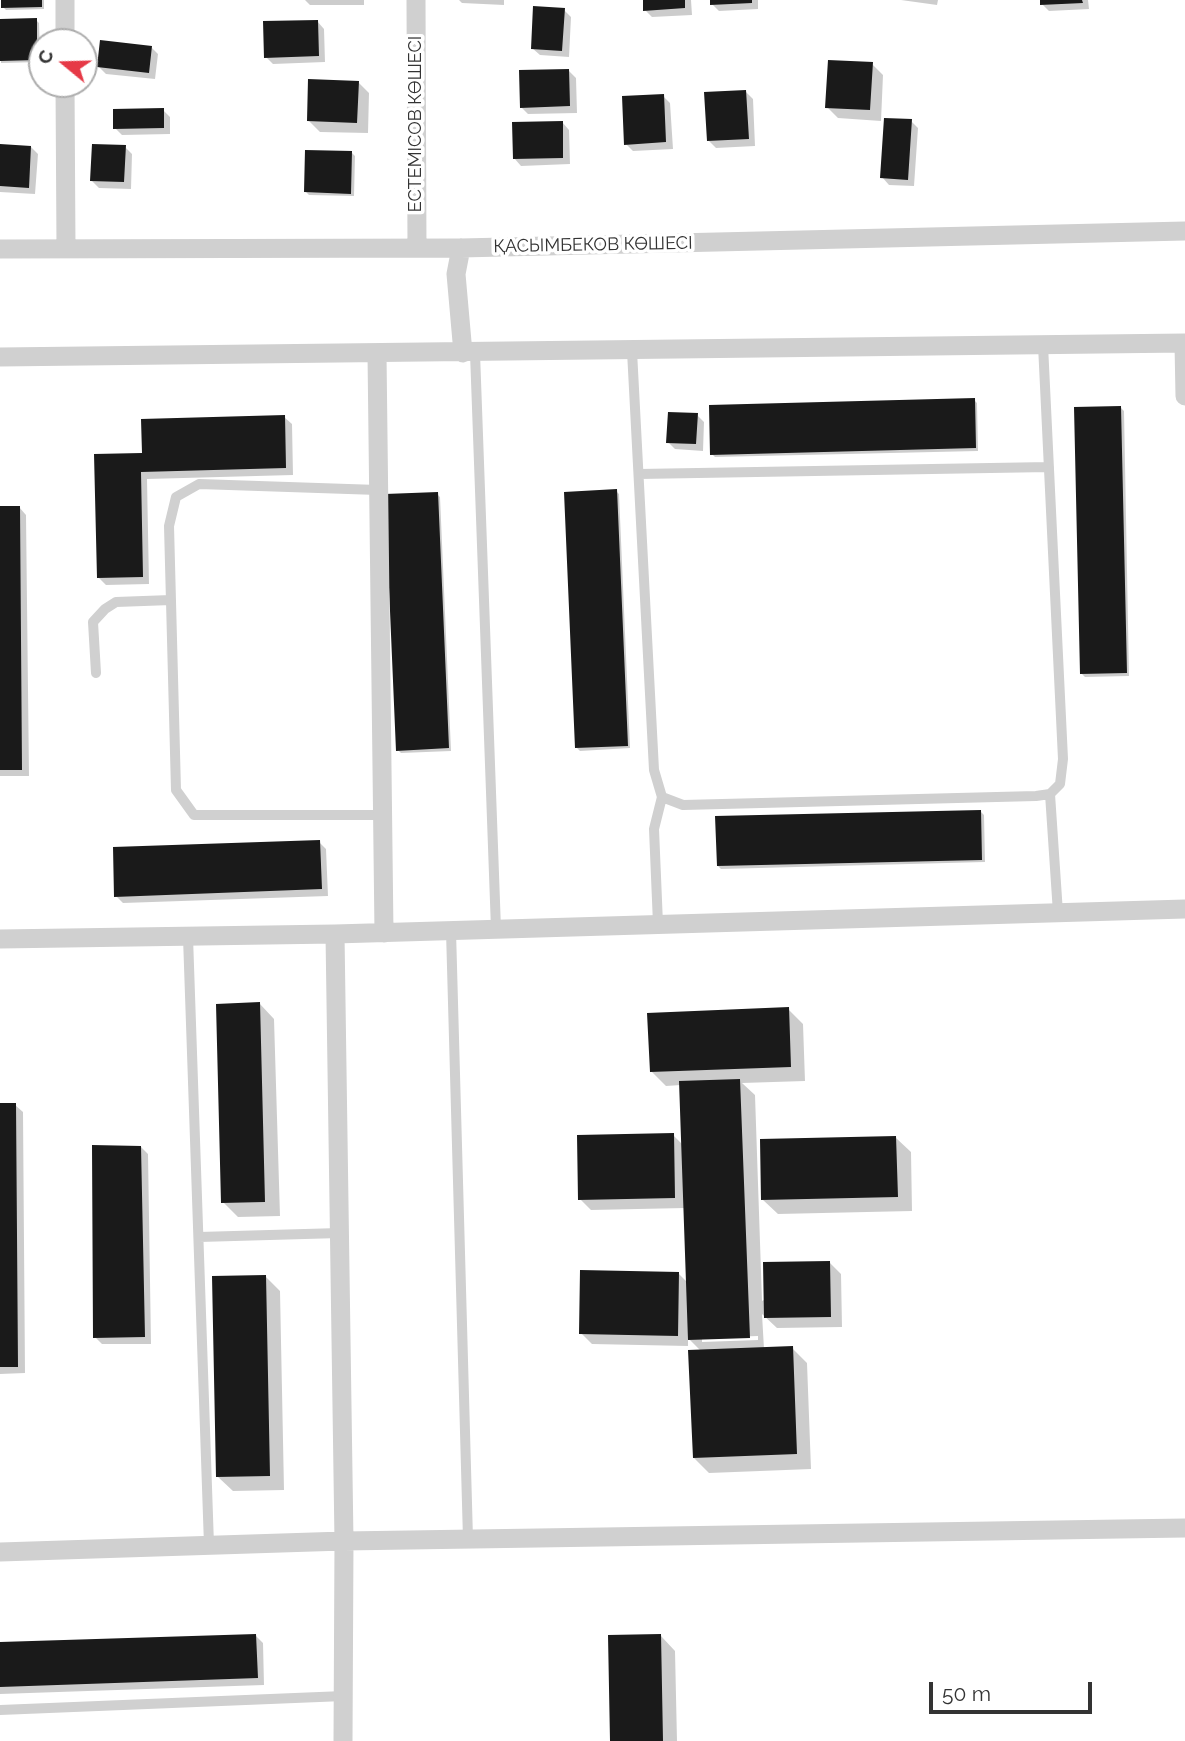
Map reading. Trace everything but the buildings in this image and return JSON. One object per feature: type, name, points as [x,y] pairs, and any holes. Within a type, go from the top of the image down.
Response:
[{"type":"street","points":[[65,0],[65,28]]},
{"type":"street","name":"ЕСТЕМІСОВ КӨШЕСІ","points":[[416,0],[417,248]]},
{"type":"street","points":[[65,98],[66,248]]},
{"type":"street","name":"ҚАСЫМБЕКОВ КӨШЕСІ","points":[[0,249],[461,248],[1185,231]]},
{"type":"street","points":[[461,248],[456,274],[469,353]]},
{"type":"street","points":[[0,358],[1184,344],[1185,396]]},
{"type":"street","points":[[376,354],[384,933]]},
{"type":"street","points":[[0,939],[384,933],[1185,909]]},
{"type":"street","points":[[335,934],[344,1541],[343,1741]]},
{"type":"street","points":[[0,1552],[344,1541],[1185,1528]]},
{"type":"lane","points":[[662,797],[683,805],[1036,796],[1050,794],[1060,784],[1063,759],[1043,345]]},
{"type":"lane","points":[[632,351],[654,771],[662,797],[654,829],[658,925]]},
{"type":"lane","points":[[469,353],[496,929]]},
{"type":"lane","points":[[639,474],[1049,467]]},
{"type":"lane","points":[[378,490],[199,484],[176,497],[169,526],[176,790],[194,815],[383,815]]},
{"type":"lane","points":[[96,673],[93,622],[105,609],[116,601],[171,600]]},
{"type":"lane","points":[[1050,794],[1058,913]]},
{"type":"lane","points":[[450,931],[468,1539]]},
{"type":"lane","points":[[188,937],[209,1545]]},
{"type":"lane","points":[[199,1237],[340,1233]]},
{"type":"lane","points":[[0,1710],[344,1696]]}]
